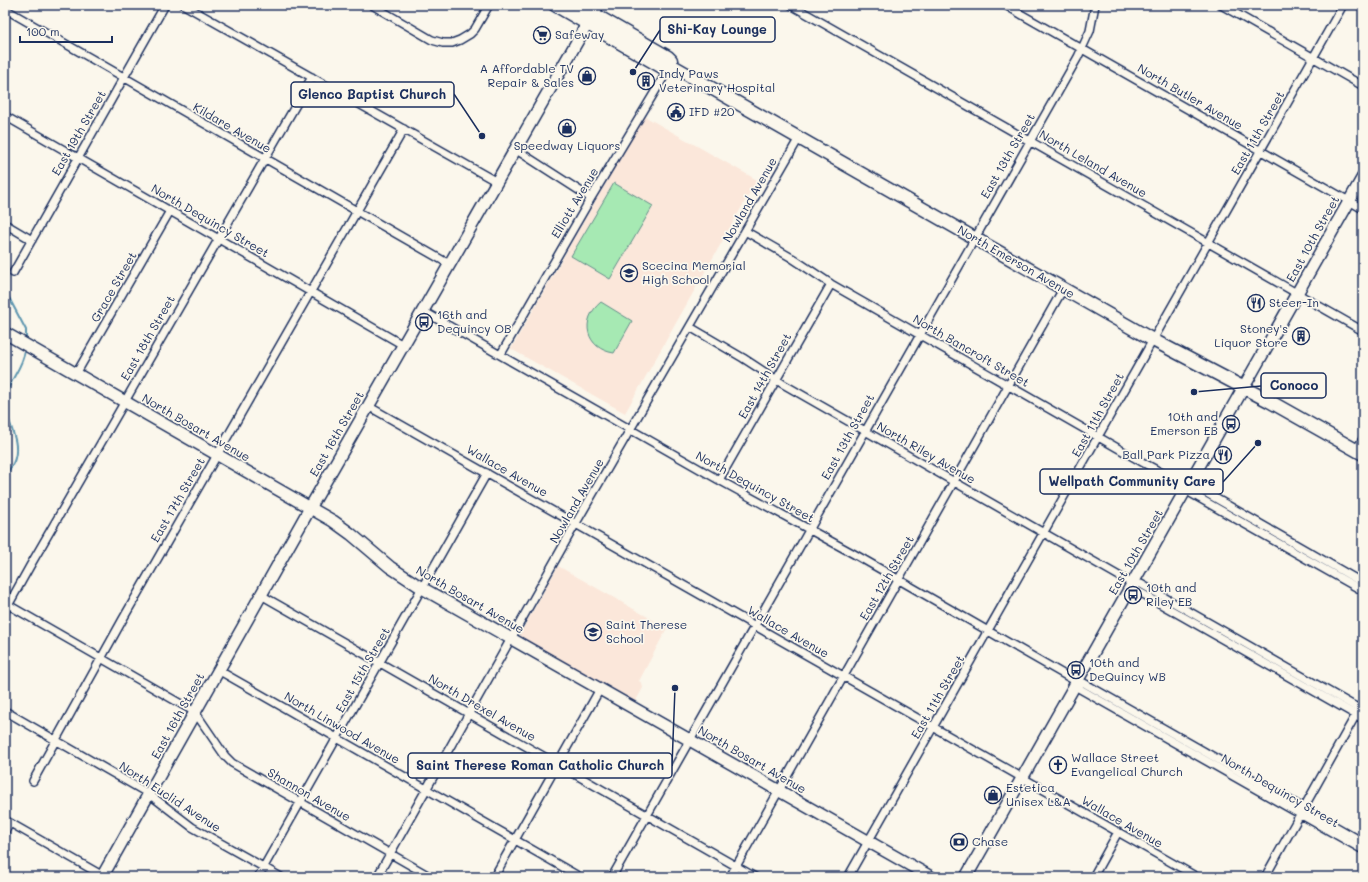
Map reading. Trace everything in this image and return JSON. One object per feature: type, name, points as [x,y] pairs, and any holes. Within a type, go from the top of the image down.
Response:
[{"type":"main road","name":"North Emerson Avenue","points":[[555,5],[593,14]]},
{"type":"main road","name":"North Emerson Avenue","points":[[578,5],[668,57],[671,60],[671,65],[1153,340],[1269,401],[1360,452]]},
{"type":"main road","name":"East 16th Street","points":[[103,877],[218,670],[593,14]]},
{"type":"main road","name":"East 10th Street","points":[[966,877],[1363,177]]},
{"type":"main road","name":"North Bosart Avenue","points":[[5,333],[347,530],[390,567],[422,588],[931,877]]},
{"type":"street","name":"East 19th Street","points":[[13,273],[165,5]]},
{"type":"street","points":[[184,5],[496,182]]},
{"type":"street","points":[[372,5],[438,42],[452,43],[468,36],[475,29],[489,5]]},
{"type":"street","name":"North Leland Avenue","points":[[791,5],[1363,331]]},
{"type":"street","name":"North Butler Avenue","points":[[1005,5],[1363,209]]},
{"type":"street","name":"East 13th Street","points":[[612,877],[1082,49],[1092,25],[1095,5]]},
{"type":"street","points":[[1221,5],[1363,86]]},
{"type":"street","name":"East 11th Street","points":[[848,877],[1343,5]]},
{"type":"street","name":"Kildare Avenue","points":[[5,9],[449,264]]},
{"type":"street","name":"Elliott Avenue","points":[[501,354],[590,198],[671,65]]},
{"type":"street","name":"East 18th Street","points":[[6,607],[312,77]]},
{"type":"street","name":"North Dequincy Street","points":[[5,116],[403,345]]},
{"type":"street","name":"East 17th Street","points":[[33,781],[217,455],[404,129]]},
{"type":"street","name":"Nowland Avenue","points":[[377,877],[576,523],[799,138]]},
{"type":"street","points":[[515,149],[590,198]]},
{"type":"street","name":"Grace Street","points":[[76,374],[170,211]]},
{"type":"street","points":[[5,224],[32,240]]},
{"type":"street","name":"North Bancroft Street","points":[[744,231],[792,258],[831,284],[1188,487],[1192,494],[1363,583]]},
{"type":"street","name":"East 14th Street","points":[[719,480],[831,284]]},
{"type":"street","name":"East 12th Street","points":[[730,877],[1063,289]]},
{"type":"street","name":"North Dequincy Street","points":[[423,311],[1077,682],[1080,689],[1189,747],[1301,811],[1363,850]]},
{"type":"street","name":"North Riley Avenue","points":[[690,327],[865,431],[1133,584],[1136,590],[1362,707]]},
{"type":"street","name":"Wallace Avenue","points":[[368,406],[1197,877]]},
{"type":"street","points":[[1360,452],[1363,438]]},
{"type":"street","name":"East 15th Street","points":[[258,877],[487,473]]},
{"type":"street","name":"North Bancroft Street","points":[[1299,550],[1363,591]]},
{"type":"street","name":"North Drexel Avenue","points":[[261,595],[755,877]]},
{"type":"street","points":[[6,607],[102,658],[195,712]]},
{"type":"street","name":"North Riley Avenue","points":[[1244,647],[1363,719]]},
{"type":"street","name":"North Linwood Avenue","points":[[218,670],[580,877]]},
{"type":"street","points":[[494,877],[600,689]]},
{"type":"street","points":[[1265,877],[1355,715],[1362,707]]},
{"type":"street","name":"North Euclid Avenue","points":[[5,711],[149,794],[192,827],[281,877]]},
{"type":"street","name":"Shannon Avenue","points":[[195,712],[229,762],[431,877]]},
{"type":"street","name":"North Dequincy Street","points":[[1301,811],[1363,842]]},
{"type":"street","points":[[5,831],[7,822],[103,877]]},
{"type":"street","points":[[1093,877],[1118,832]]},
{"type":"shaded area","name":"Scecina Memorial High School","points":[[644,116],[757,180],[625,413],[511,349]]},
{"type":"shaded area","name":"Saint Therese School","points":[[558,566],[667,628],[639,681],[642,683],[643,688],[635,702],[519,636]]},
{"type":"green space","points":[[614,183],[653,206],[610,279],[571,256]]},
{"type":"green space","points":[[601,302],[632,321],[614,353],[597,346],[589,333],[588,325],[590,317],[594,309]]},
{"type":"waterway","points":[[7,294],[26,330],[26,338]]},
{"type":"waterway","points":[[5,477],[13,463],[16,450],[16,442],[5,404],[6,396],[22,363],[25,350]]},
{"type":"place","name":"Safeway","points":[[542,35]]},
{"type":"place","name":"Shi-Kay Lounge","points":[[633,72]]},
{"type":"place","name":"A Affordable TV Repair & Sales","points":[[587,76]]},
{"type":"place","name":"Indy Paws Veterinary Hospital","points":[[646,81]]},
{"type":"place","name":"IFD #20","points":[[676,112]]},
{"type":"place","name":"Speedway Liquors","points":[[567,128]]},
{"type":"place","name":"Glenco Baptist Church","points":[[482,136]]},
{"type":"place","name":"Scecina Memorial High School","points":[[629,273]]},
{"type":"place","name":"Steer-In","points":[[1256,303]]},
{"type":"place","name":"16th and Dequincy OB","points":[[424,322]]},
{"type":"place","name":"Stoney's Liquor Store","points":[[1301,336]]},
{"type":"place","name":"Conoco","points":[[1194,392]]},
{"type":"place","name":"10th and Emerson EB","points":[[1231,424]]},
{"type":"place","name":"Wellpath Community Care","points":[[1258,443]]},
{"type":"place","name":"Ball Park Pizza","points":[[1223,455]]},
{"type":"place","name":"10th and Riley EB","points":[[1133,595]]},
{"type":"place","name":"Saint Therese School","points":[[593,632]]},
{"type":"place","name":"10th and DeQuincy WB","points":[[1076,670]]},
{"type":"place","name":"Saint Therese Roman Catholic Church","points":[[675,688]]},
{"type":"place","name":"Wallace Street Evangelical Church","points":[[1058,765]]},
{"type":"place","name":"Estetica Unisex L&A","points":[[993,795]]},
{"type":"place","name":"Chase","points":[[959,842]]}]
